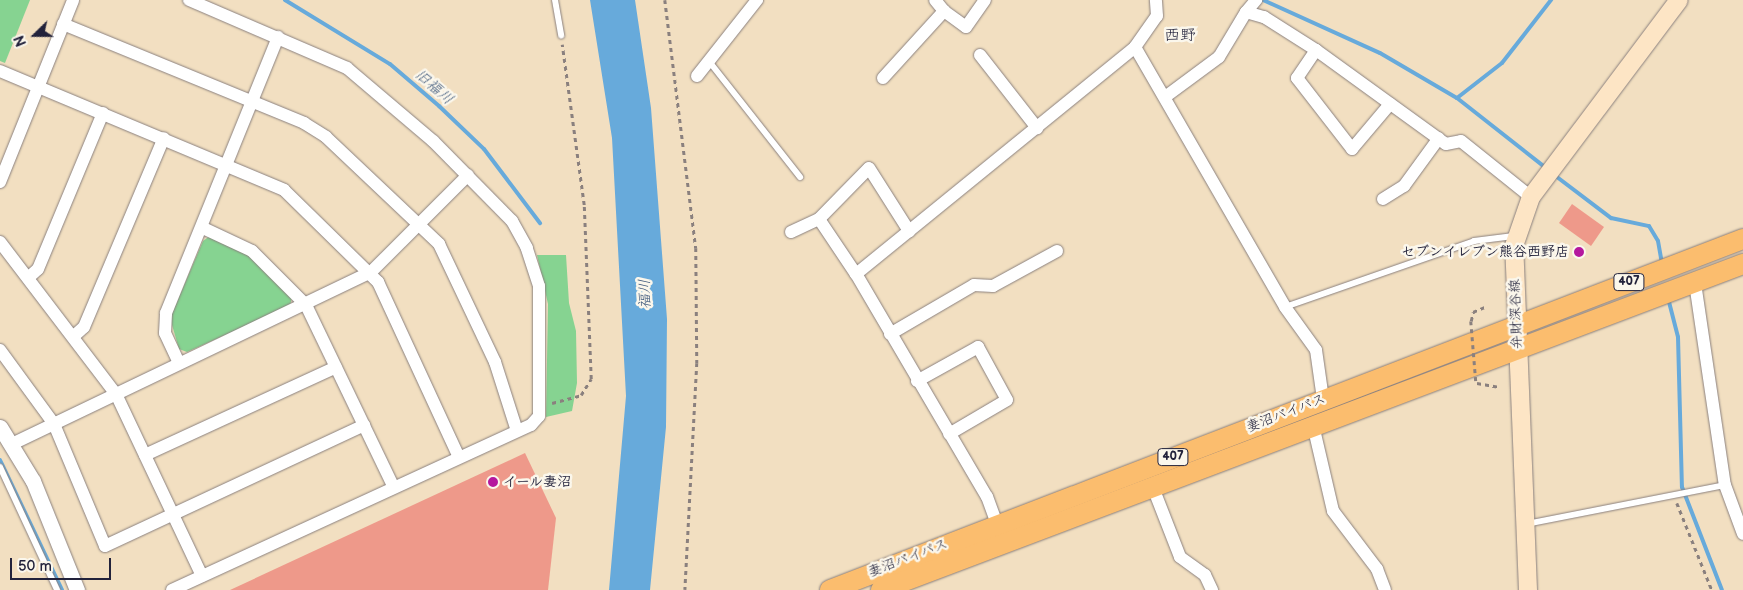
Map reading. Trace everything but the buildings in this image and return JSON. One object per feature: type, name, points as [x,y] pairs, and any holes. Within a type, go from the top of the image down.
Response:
[{"type":"highway","name":"妻沼バイパス","points":[[881,590],[1152,486],[1175,466],[1323,399],[1743,239]]},
{"type":"highway","name":"妻沼バイパス","points":[[830,590],[997,524],[1175,466],[1312,425],[1517,352],[1743,264]]},
{"type":"main road","name":"弁財深谷線","points":[[1528,590],[1516,325],[1518,235],[1531,197],[1679,0]]},
{"type":"street","points":[[0,182],[73,0]]},
{"type":"street","points":[[172,590],[393,486],[517,431],[539,416],[539,286],[521,235],[468,175],[370,85],[324,56],[189,0]]},
{"type":"street","points":[[697,76],[708,60],[743,23],[757,0]]},
{"type":"street","points":[[935,0],[944,11],[966,27],[985,0]]},
{"type":"street","points":[[856,274],[1135,47],[1157,16],[1156,0]]},
{"type":"street","points":[[1165,97],[1219,57],[1246,12],[1256,0]]},
{"type":"street","points":[[884,78],[944,11]]},
{"type":"street","points":[[1246,12],[1264,17],[1316,50],[1446,144],[1461,141],[1531,197]]},
{"type":"street","points":[[63,24],[304,123],[326,137],[420,225],[445,255],[495,362],[517,431]]},
{"type":"street","points":[[179,363],[163,325],[278,37]]},
{"type":"street","points":[[1135,47],[1284,308],[1316,350],[1323,399]]},
{"type":"street","points":[[1316,50],[1297,78],[1352,149],[1390,104]]},
{"type":"street","points":[[980,55],[1037,128]]},
{"type":"street","points":[[0,71],[164,138],[284,190],[371,272],[459,457]]},
{"type":"street","points":[[28,278],[38,269],[103,113]]},
{"type":"street","points":[[74,336],[84,327],[164,138]]},
{"type":"street","points":[[1383,199],[1404,186],[1439,138]]},
{"type":"street","points":[[791,232],[819,219],[869,168],[909,231]]},
{"type":"street","points":[[12,444],[179,363],[306,305],[371,272],[468,175]]},
{"type":"street","points":[[819,219],[856,274],[987,498],[997,524]]},
{"type":"street","points":[[202,228],[247,247],[306,305],[393,486]]},
{"type":"street","points":[[0,242],[74,336],[116,394],[202,576]]},
{"type":"street","points":[[890,334],[974,285],[993,286],[1057,251]]},
{"type":"street","points":[[1695,283],[1725,485],[1743,534]]},
{"type":"street","points":[[918,381],[978,347],[1007,400],[949,434]]},
{"type":"street","points":[[0,350],[54,424],[105,546],[174,516],[364,425]]},
{"type":"street","points":[[145,455],[336,367]]},
{"type":"street","points":[[1312,425],[1333,511],[1377,569],[1386,590]]},
{"type":"street","points":[[0,427],[12,444],[32,481],[77,590]]},
{"type":"street","points":[[1152,486],[1180,557],[1205,575],[1212,590]]},
{"type":"lane","points":[[555,0],[561,35]]},
{"type":"lane","points":[[708,60],[800,177]]},
{"type":"lane","points":[[1284,308],[1474,242],[1518,235]]},
{"type":"lane","points":[[0,467],[57,590]]},
{"type":"lane","points":[[1525,524],[1725,485]]},
{"type":"path","points":[[664,0],[696,248],[697,363],[684,590]]},
{"type":"path","points":[[546,404],[580,395],[591,380],[584,206],[561,35]]},
{"type":"path","points":[[1487,306],[1473,312],[1471,321],[1476,382],[1500,387]]},
{"type":"path","points":[[1674,496],[1712,590]]},
{"type":"green space","points":[[0,0],[30,0],[5,63],[0,61]]},
{"type":"green space","points":[[211,235],[241,248],[292,297],[290,306],[187,352],[179,349],[170,318],[203,241]]},
{"type":"green space","points":[[537,255],[566,255],[569,303],[576,331],[577,383],[572,411],[546,417],[548,304]]},
{"type":"water","name":"福川","points":[[590,0],[635,0],[651,108],[667,319],[666,427],[650,590],[609,590],[626,396],[612,138]]},
{"type":"waterway","name":"旧福川","points":[[285,0],[390,64],[439,106],[484,149],[540,223]]},
{"type":"waterway","points":[[1263,0],[1380,53],[1457,98],[1546,168]]},
{"type":"waterway","points":[[1457,98],[1502,63],[1551,0]]},
{"type":"waterway","points":[[1553,174],[1611,218],[1649,226],[1658,241],[1662,264]]},
{"type":"waterway","points":[[1668,298],[1678,337],[1682,487],[1722,590]]},
{"type":"waterway","points":[[0,460],[62,590]]},
{"type":"place","name":"セブンイレブン熊谷西野店","points":[[1579,252]]},
{"type":"place","name":"イール妻沼","points":[[493,482]]},
{"type":"district","name":"西野","points":[[1180,36]]}]
